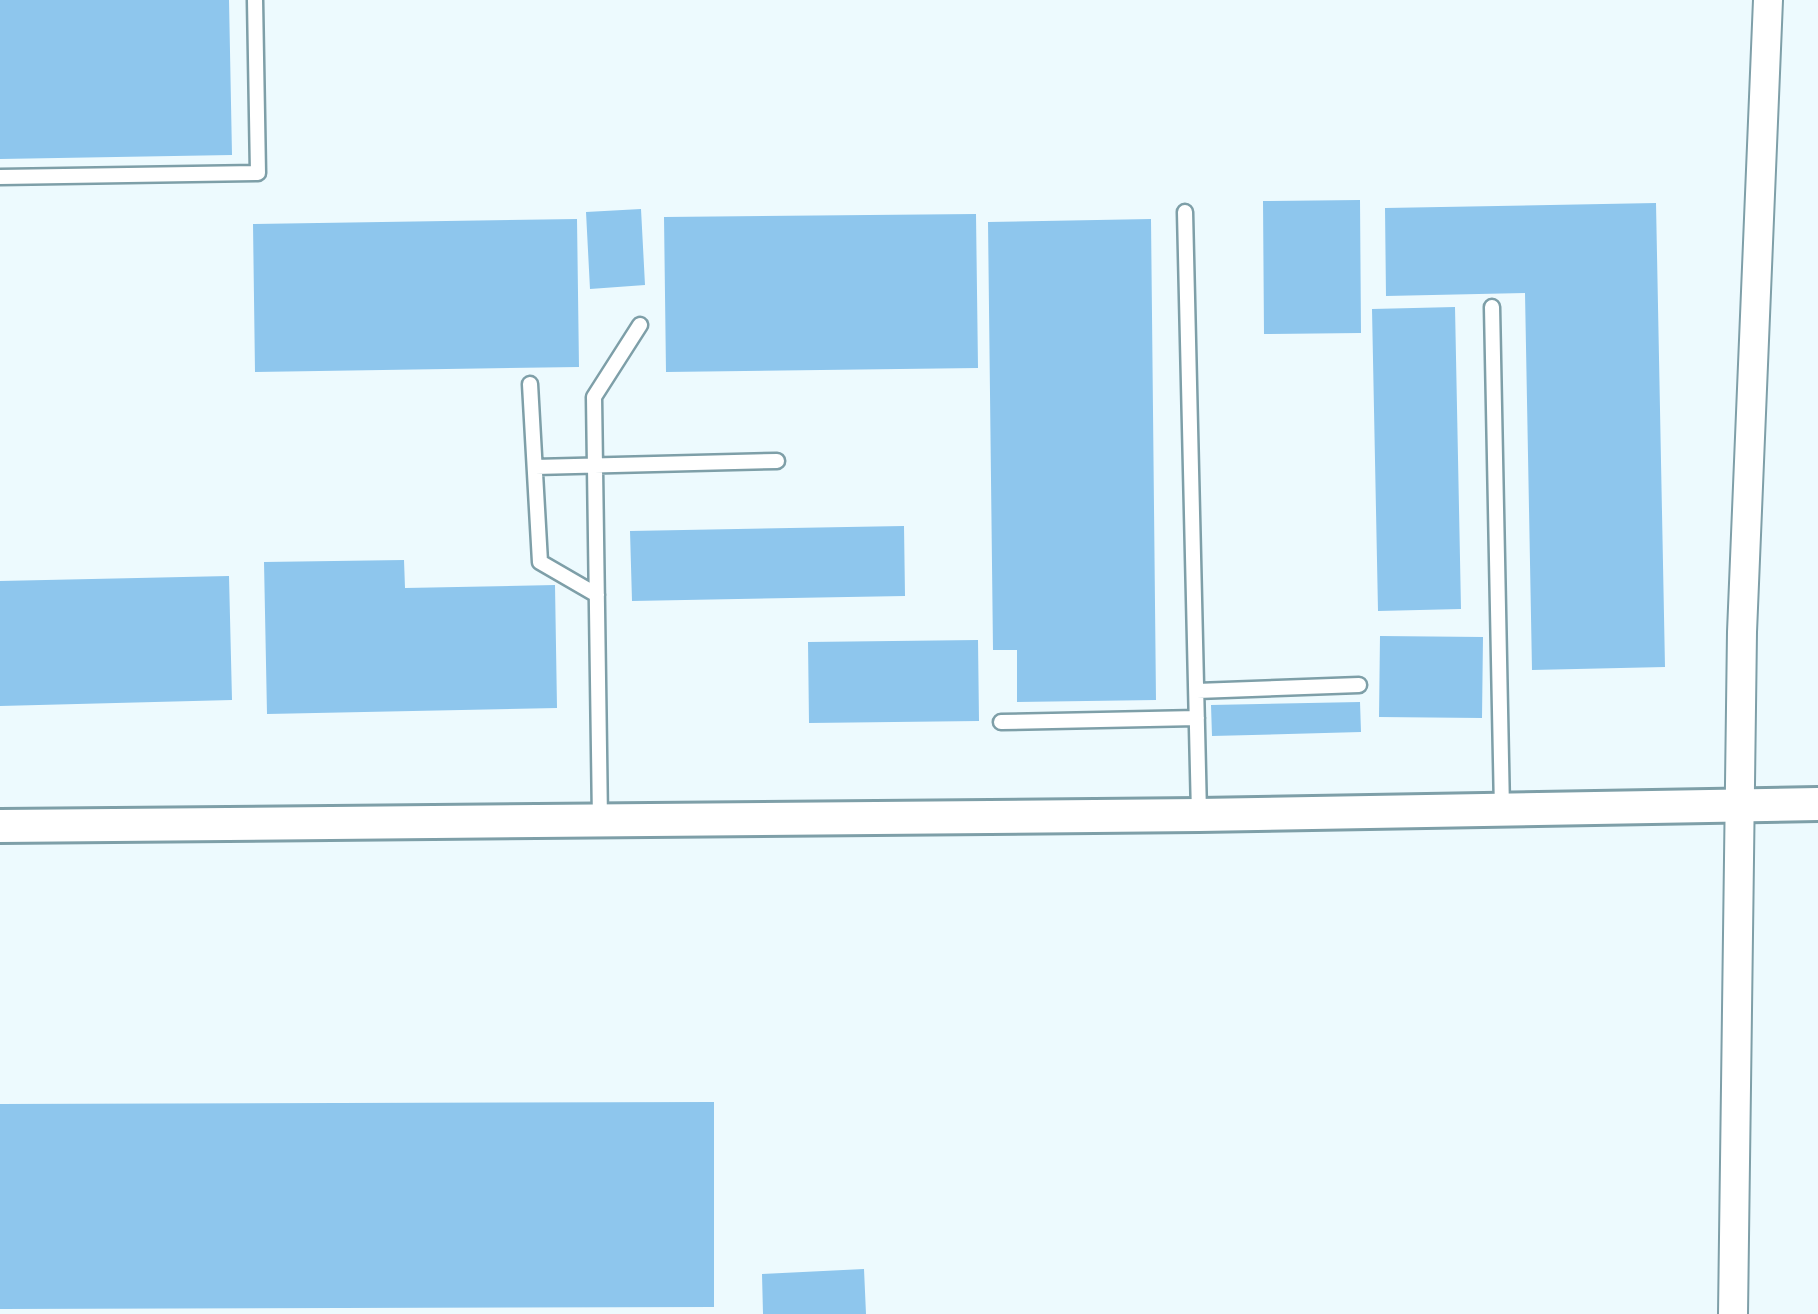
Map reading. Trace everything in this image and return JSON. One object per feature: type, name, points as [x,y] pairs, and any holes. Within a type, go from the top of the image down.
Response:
[{"type":"street","points":[[1733,1314],[1742,632],[1768,0]]},
{"type":"street","points":[[0,826],[1199,815],[1818,804]]},
{"type":"lane","points":[[0,177],[258,173],[255,0]]},
{"type":"lane","points":[[1185,212],[1199,815]]},
{"type":"lane","points":[[1492,307],[1502,811]]},
{"type":"lane","points":[[600,821],[594,397],[640,325]]},
{"type":"lane","points":[[530,384],[540,562],[597,595]]},
{"type":"lane","points":[[535,467],[777,461]]},
{"type":"lane","points":[[1196,690],[1359,685]]},
{"type":"lane","points":[[1002,722],[1197,718]]},
{"type":"building","points":[[0,0],[229,0],[232,155],[0,159]]},
{"type":"building","points":[[1360,200],[1361,333],[1264,334],[1263,201]]},
{"type":"building","points":[[1656,203],[1665,667],[1532,670],[1525,293],[1386,296],[1385,208]]},
{"type":"building","points":[[641,209],[645,285],[590,289],[586,212]]},
{"type":"building","points":[[976,214],[978,368],[666,372],[664,217]]},
{"type":"building","points":[[577,219],[579,367],[255,372],[253,224]]},
{"type":"building","points":[[1151,219],[1156,700],[1017,702],[1017,650],[993,650],[988,222]]},
{"type":"building","points":[[1455,307],[1461,609],[1378,611],[1372,309]]},
{"type":"building","points":[[904,526],[905,596],[632,601],[630,531]]},
{"type":"building","points":[[404,560],[405,588],[555,585],[557,708],[267,714],[264,562]]},
{"type":"building","points":[[229,576],[232,700],[0,706],[0,581]]},
{"type":"building","points":[[1380,636],[1483,637],[1482,718],[1379,717]]},
{"type":"building","points":[[978,640],[979,721],[809,723],[808,642]]},
{"type":"building","points":[[1360,702],[1361,732],[1212,736],[1211,705]]},
{"type":"building","points":[[714,1102],[714,1307],[0,1309],[0,1104]]},
{"type":"building","points":[[864,1269],[866,1314],[763,1314],[762,1274]]}]
